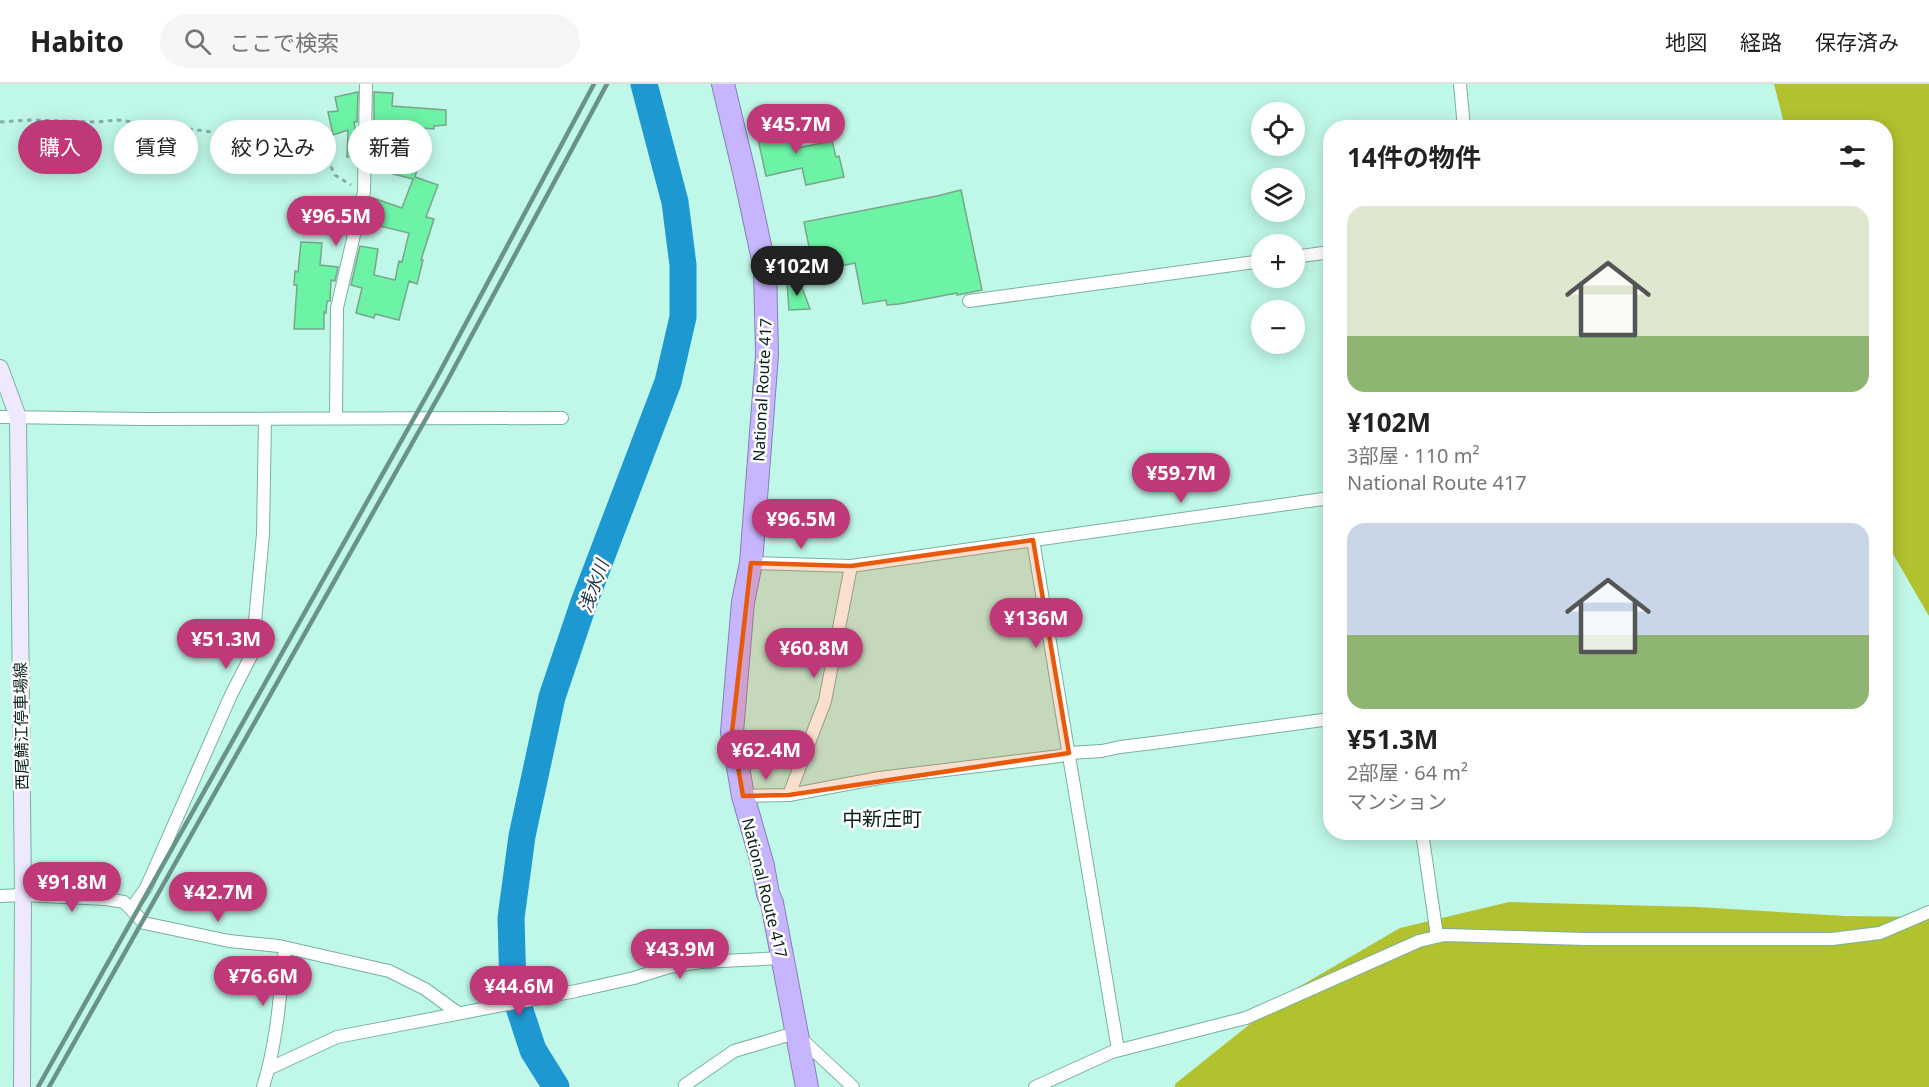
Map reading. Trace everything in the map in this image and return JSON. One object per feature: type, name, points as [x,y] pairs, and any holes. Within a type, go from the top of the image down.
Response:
[{"type":"highway","name":"National Route 417","points":[[723,84],[765,269],[767,355],[751,563],[743,602],[732,732],[743,796],[772,903],[807,1087]]},
{"type":"main road","name":"西尾鯖江停車場線","points":[[0,368],[18,417],[23,895],[22,1087]]},
{"type":"street","points":[[336,418],[337,308],[364,192],[366,84]]},
{"type":"street","points":[[1460,84],[1463,120]]},
{"type":"street","points":[[1305,255],[1323,253]]},
{"type":"street","points":[[969,301],[1251,263]]},
{"type":"street","points":[[0,417],[562,418]]},
{"type":"street","points":[[131,909],[146,888],[231,695],[252,654],[263,534],[266,419]]},
{"type":"street","points":[[751,563],[851,566],[1323,499]]},
{"type":"street","points":[[1032,540],[1118,1050]]},
{"type":"street","points":[[789,795],[825,701],[851,566]]},
{"type":"street","points":[[743,796],[789,795],[879,778],[1049,758],[1069,753],[1102,751],[1323,719]]},
{"type":"street","points":[[1423,840],[1437,936]]},
{"type":"street","points":[[0,896],[106,899],[124,902],[144,923],[230,941],[285,948],[389,971],[425,989],[458,1013]]},
{"type":"street","points":[[1035,1087],[1118,1050],[1246,1018],[1419,941],[1437,936],[1586,939],[1832,939],[1880,933],[1929,912]]},
{"type":"street","points":[[262,1087],[268,1069],[285,948]]},
{"type":"street","points":[[268,1069],[337,1037],[576,991],[634,978],[669,967],[701,962],[783,958]]},
{"type":"street","points":[[686,1087],[685,1085],[734,1051],[795,1033],[853,1087]]},
{"type":"path","points":[[0,123],[30,120],[96,122],[117,120],[221,133],[316,136],[335,175],[364,192]]},
{"type":"highlighted area","points":[[1033,540],[1069,753],[789,795],[743,796],[732,732],[751,563],[851,566]]},
{"type":"green space","points":[[1774,84],[1929,84],[1929,616],[1893,554],[1893,120],[1783,120]]},
{"type":"green space","points":[[1509,902],[1697,907],[1845,916],[1929,917],[1929,1087],[1175,1087],[1175,1084],[1290,992],[1400,928]]},
{"type":"building","points":[[358,92],[357,120],[348,120],[348,130],[336,134],[336,120],[330,120],[328,112],[338,111],[335,97]]},
{"type":"building","points":[[374,92],[393,93],[392,106],[446,110],[446,125],[434,126],[434,129],[432,129],[432,120],[374,120]]},
{"type":"building","points":[[782,122],[782,126],[785,126],[786,139],[790,138],[793,149],[832,141],[836,157],[839,156],[844,177],[806,185],[802,168],[766,176],[758,139],[756,139],[755,125]]},
{"type":"building","points":[[393,174],[416,174],[415,177],[438,185],[426,217],[434,219],[421,260],[423,260],[417,284],[409,281],[399,320],[375,314],[374,318],[356,313],[362,288],[351,285],[360,246],[378,249],[374,275],[395,280],[409,233],[376,225],[372,229],[366,222],[373,198],[402,208],[413,179]]},
{"type":"building","points":[[961,190],[982,290],[899,304],[887,305],[886,300],[863,304],[855,263],[814,272],[804,222]]},
{"type":"building","points":[[301,242],[322,243],[320,265],[338,267],[335,281],[331,280],[330,301],[327,301],[326,313],[324,312],[324,329],[294,329],[297,285],[294,285],[295,271],[298,272]]},
{"type":"building","points":[[800,282],[810,309],[789,310],[787,283]]},
{"type":"waterway","name":"浅水川","points":[[556,1087],[533,1050],[513,989],[511,918],[522,836],[552,697],[583,605],[668,382],[683,317],[683,265],[675,202],[644,84]]},
{"type":"railway","points":[[38,1087],[436,379],[594,84]]},
{"type":"railway","points":[[49,1087],[445,385],[607,84]]},
{"type":"district","name":"中新庄町","points":[[882,818]]}]
